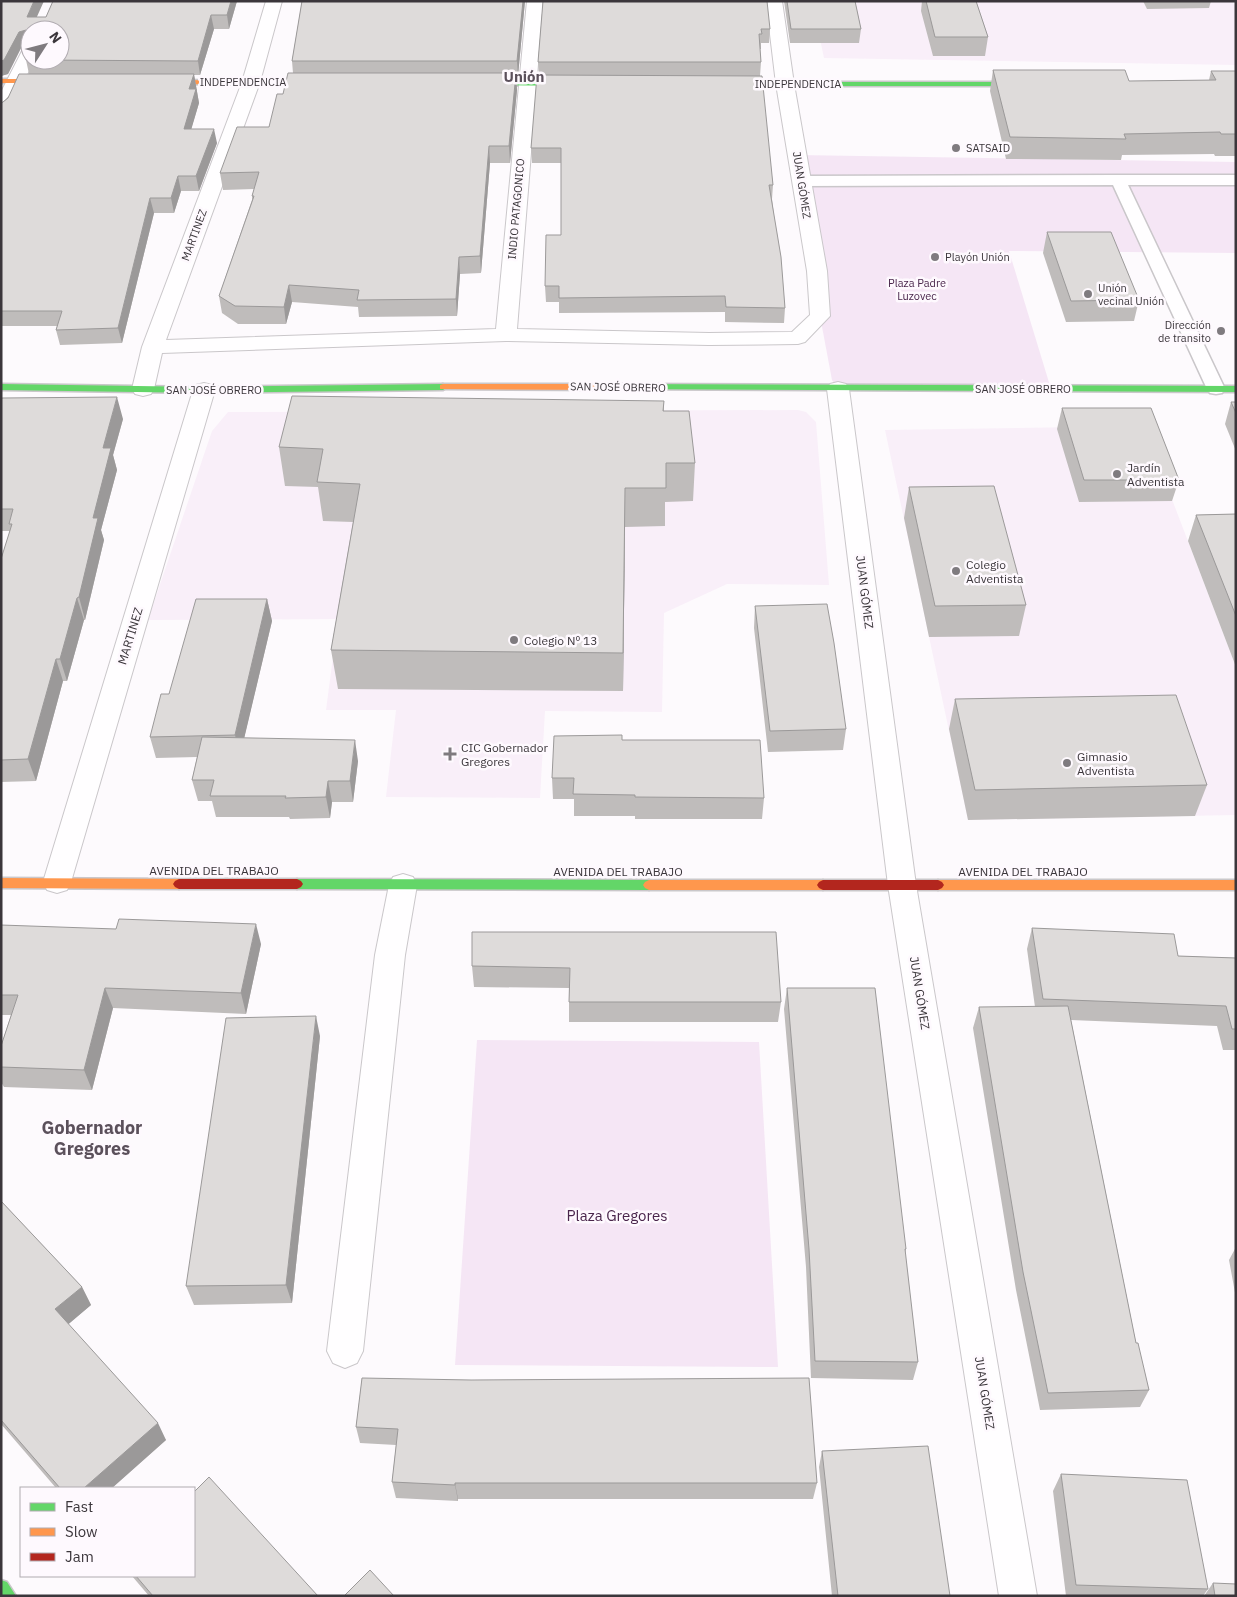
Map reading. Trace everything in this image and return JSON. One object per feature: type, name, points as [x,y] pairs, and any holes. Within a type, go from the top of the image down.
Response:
[{"type":"street","name":"MARTINEZ","points":[[143,389],[153,347],[251,82],[274,1]]},
{"type":"street","name":"INDIO PATAGONICO","points":[[506,335],[526,84],[535,1]]},
{"type":"street","name":"JUAN GÓMEZ","points":[[506,335],[709,339],[798,338],[820,316],[817,271],[785,84],[774,1]]},
{"type":"street","points":[[1,111],[9,81],[20,66]]},
{"type":"street","points":[[9,81],[65,81]]},
{"type":"street","name":"INDEPENDENCIA","points":[[143,82],[339,83]]},
{"type":"street","points":[[467,83],[586,84]]},
{"type":"street","name":"INDEPENDENCIA","points":[[715,84],[1040,84]]},
{"type":"street","points":[[153,347],[506,335]]},
{"type":"street","name":"SAN JOSÉ OBRERO","points":[[1,387],[204,390],[516,386],[838,389],[1236,389]]},
{"type":"street","name":"JUAN GÓMEZ","points":[[838,389],[902,885],[1018,1596]]},
{"type":"street","name":"MARTINEZ","points":[[56,882],[204,390]]},
{"type":"street","name":"AVENIDA DEL TRABAJO","points":[[1,883],[1236,885]]},
{"type":"street","points":[[346,1351],[390,955],[403,885]]},
{"type":"street","points":[[1,1588],[8,1596]]},
{"type":"lane","points":[[1118,180],[1216,389]]},
{"type":"lane","points":[[802,181],[1236,180]]},
{"type":"shaded area","points":[[812,1],[1232,1],[1236,7],[1236,65],[824,58]]},
{"type":"shaded area","points":[[798,410],[806,412],[816,422],[829,585],[727,584],[664,613],[662,712],[545,711],[540,798],[386,797],[396,710],[326,710],[338,619],[148,620],[212,431],[228,412]]},
{"type":"shaded area","points":[[1144,426],[1236,667],[1236,815],[968,820],[885,430]]},
{"type":"green space","name":"Plaza Padre Luzovec","points":[[797,155],[1236,162],[1236,253],[1009,251],[1051,389],[838,389],[832,380],[820,316]]},
{"type":"green space","name":"Plaza Gregores","points":[[477,1040],[759,1042],[778,1367],[455,1365]]},
{"type":"building","points":[[1,1],[34,1],[27,17],[46,17],[53,1],[231,1],[227,15],[211,15],[198,61],[70,60],[70,20],[20,20],[20,32],[4,60],[1,61]]},
{"type":"building","points":[[302,1],[523,1],[517,61],[292,61]]},
{"type":"building","points":[[543,1],[767,1],[770,29],[761,29],[762,34],[759,34],[761,62],[538,62]]},
{"type":"building","points":[[787,1],[855,1],[861,29],[791,29]]},
{"type":"building","points":[[926,1],[976,1],[988,37],[935,37]]},
{"type":"building","points":[[993,70],[1125,70],[1129,81],[1216,80],[1211,71],[1236,71],[1236,134],[1221,134],[1220,132],[1124,134],[1126,139],[1010,137]]},
{"type":"building","points":[[288,73],[516,73],[509,146],[489,146],[480,256],[459,257],[456,299],[357,300],[359,290],[289,285],[284,307],[235,306],[219,296],[254,196],[252,196],[259,172],[220,173],[237,127],[269,127],[277,94],[283,94]]},
{"type":"building","points":[[19,74],[194,74],[189,89],[196,89],[184,129],[214,129],[196,176],[178,176],[171,198],[150,198],[118,328],[56,330],[62,311],[1,311],[1,103],[8,98]]},
{"type":"building","points":[[537,75],[762,76],[773,185],[769,185],[781,257],[785,308],[726,307],[725,296],[559,298],[559,286],[545,286],[546,235],[561,235],[561,148],[531,148]]},
{"type":"building","points":[[1047,232],[1111,232],[1139,300],[1071,301]]},
{"type":"building","points":[[292,396],[664,401],[663,411],[689,411],[695,463],[666,463],[666,488],[625,488],[623,653],[331,650],[360,484],[317,482],[323,449],[279,447]]},
{"type":"building","points":[[117,397],[103,448],[111,448],[93,518],[98,518],[79,597],[77,598],[60,659],[56,659],[28,759],[1,760],[1,559],[12,524],[9,524],[13,509],[1,509],[1,400],[2,398]]},
{"type":"building","points":[[1231,402],[1236,402],[1236,413]]},
{"type":"building","points":[[1062,408],[1151,408],[1179,480],[1084,480]]},
{"type":"building","points":[[994,486],[1026,605],[935,606],[909,487]]},
{"type":"building","points":[[1236,514],[1236,616],[1196,515]]},
{"type":"building","points":[[196,599],[267,599],[235,735],[150,737],[161,694],[169,694]]},
{"type":"building","points":[[827,604],[846,729],[770,731],[755,606]]},
{"type":"building","name":"Gimnasio Adventista","points":[[1176,695],[1207,785],[975,790],[955,699]]},
{"type":"building","points":[[622,735],[622,740],[760,740],[764,798],[635,797],[635,795],[573,794],[574,778],[552,778],[554,736]]},
{"type":"building","points":[[202,737],[355,740],[350,781],[328,781],[326,797],[210,796],[214,780],[192,780]]},
{"type":"building","points":[[119,919],[256,924],[241,993],[105,988],[84,1070],[1,1067],[1,1046],[18,995],[1,995],[1,925],[116,929]]},
{"type":"building","points":[[1032,928],[1174,934],[1178,956],[1236,958],[1236,1029],[1232,1029],[1226,1006],[1043,999]]},
{"type":"building","points":[[472,932],[776,932],[781,1002],[569,1002],[570,968],[472,966]]},
{"type":"building","points":[[787,988],[875,988],[918,1362],[815,1361],[809,1249]]},
{"type":"building","points":[[1068,1006],[1136,1343],[1138,1343],[1149,1390],[1048,1393],[1023,1272],[979,1007]]},
{"type":"building","points":[[316,1016],[286,1285],[186,1286],[226,1018]]},
{"type":"building","points":[[1,1201],[82,1287],[55,1309],[158,1423],[85,1487],[59,1487],[1,1420]]},
{"type":"building","points":[[362,1378],[471,1380],[809,1378],[817,1483],[455,1483],[455,1485],[392,1482],[398,1429],[356,1427]]},
{"type":"building","points":[[928,1446],[950,1596],[838,1596],[822,1451]]},
{"type":"building","points":[[1061,1474],[1187,1480],[1208,1589],[1076,1585]]},
{"type":"building","points":[[209,1477],[318,1596],[153,1596],[137,1577],[195,1577],[195,1491]]},
{"type":"building","points":[[370,1570],[394,1596],[344,1596]]},
{"type":"building","points":[[1213,1583],[1236,1584],[1236,1596],[1215,1596]]},
{"type":"traffic: fast","points":[[480,83],[574,84]]},
{"type":"traffic: fast","points":[[725,84],[1027,84]]},
{"type":"traffic: fast","points":[[1,387],[204,390],[443,387]]},
{"type":"traffic: fast","points":[[615,387],[1236,389]]},
{"type":"traffic: fast","points":[[297,884],[649,885]]},
{"type":"traffic: fast","points":[[1,1588],[8,1596]]},
{"type":"traffic: slow","points":[[1,81],[54,81]]},
{"type":"traffic: slow","points":[[157,82],[324,83]]},
{"type":"traffic: slow","points":[[443,387],[615,387]]},
{"type":"traffic: slow","points":[[1,883],[179,884]]},
{"type":"traffic: slow","points":[[649,885],[823,885]]},
{"type":"traffic: slow","points":[[938,885],[1236,885]]},
{"type":"traffic: jam","points":[[179,884],[297,884]]},
{"type":"traffic: jam","points":[[823,885],[938,885]]},
{"type":"place","name":"SATSAID","points":[[956,148]]},
{"type":"place","name":"Playón Unión","points":[[935,257]]},
{"type":"place","name":"Unión vecinal Unión","points":[[1088,294]]},
{"type":"place","name":"Dirección de transito","points":[[1221,331]]},
{"type":"place","name":"Jardín Adventista","points":[[1117,474]]},
{"type":"place","name":"Colegio Adventista","points":[[956,571]]},
{"type":"place","name":"Colegio Nº 13","points":[[514,640]]},
{"type":"place","name":"CIC Gobernador Gregores","points":[[450,754]]},
{"type":"place","name":"Gimnasio Adventista","points":[[1067,763]]},
{"type":"district","name":"Unión","points":[[524,76]]},
{"type":"district","name":"Gobernador Gregores","points":[[92,1137]]}]
